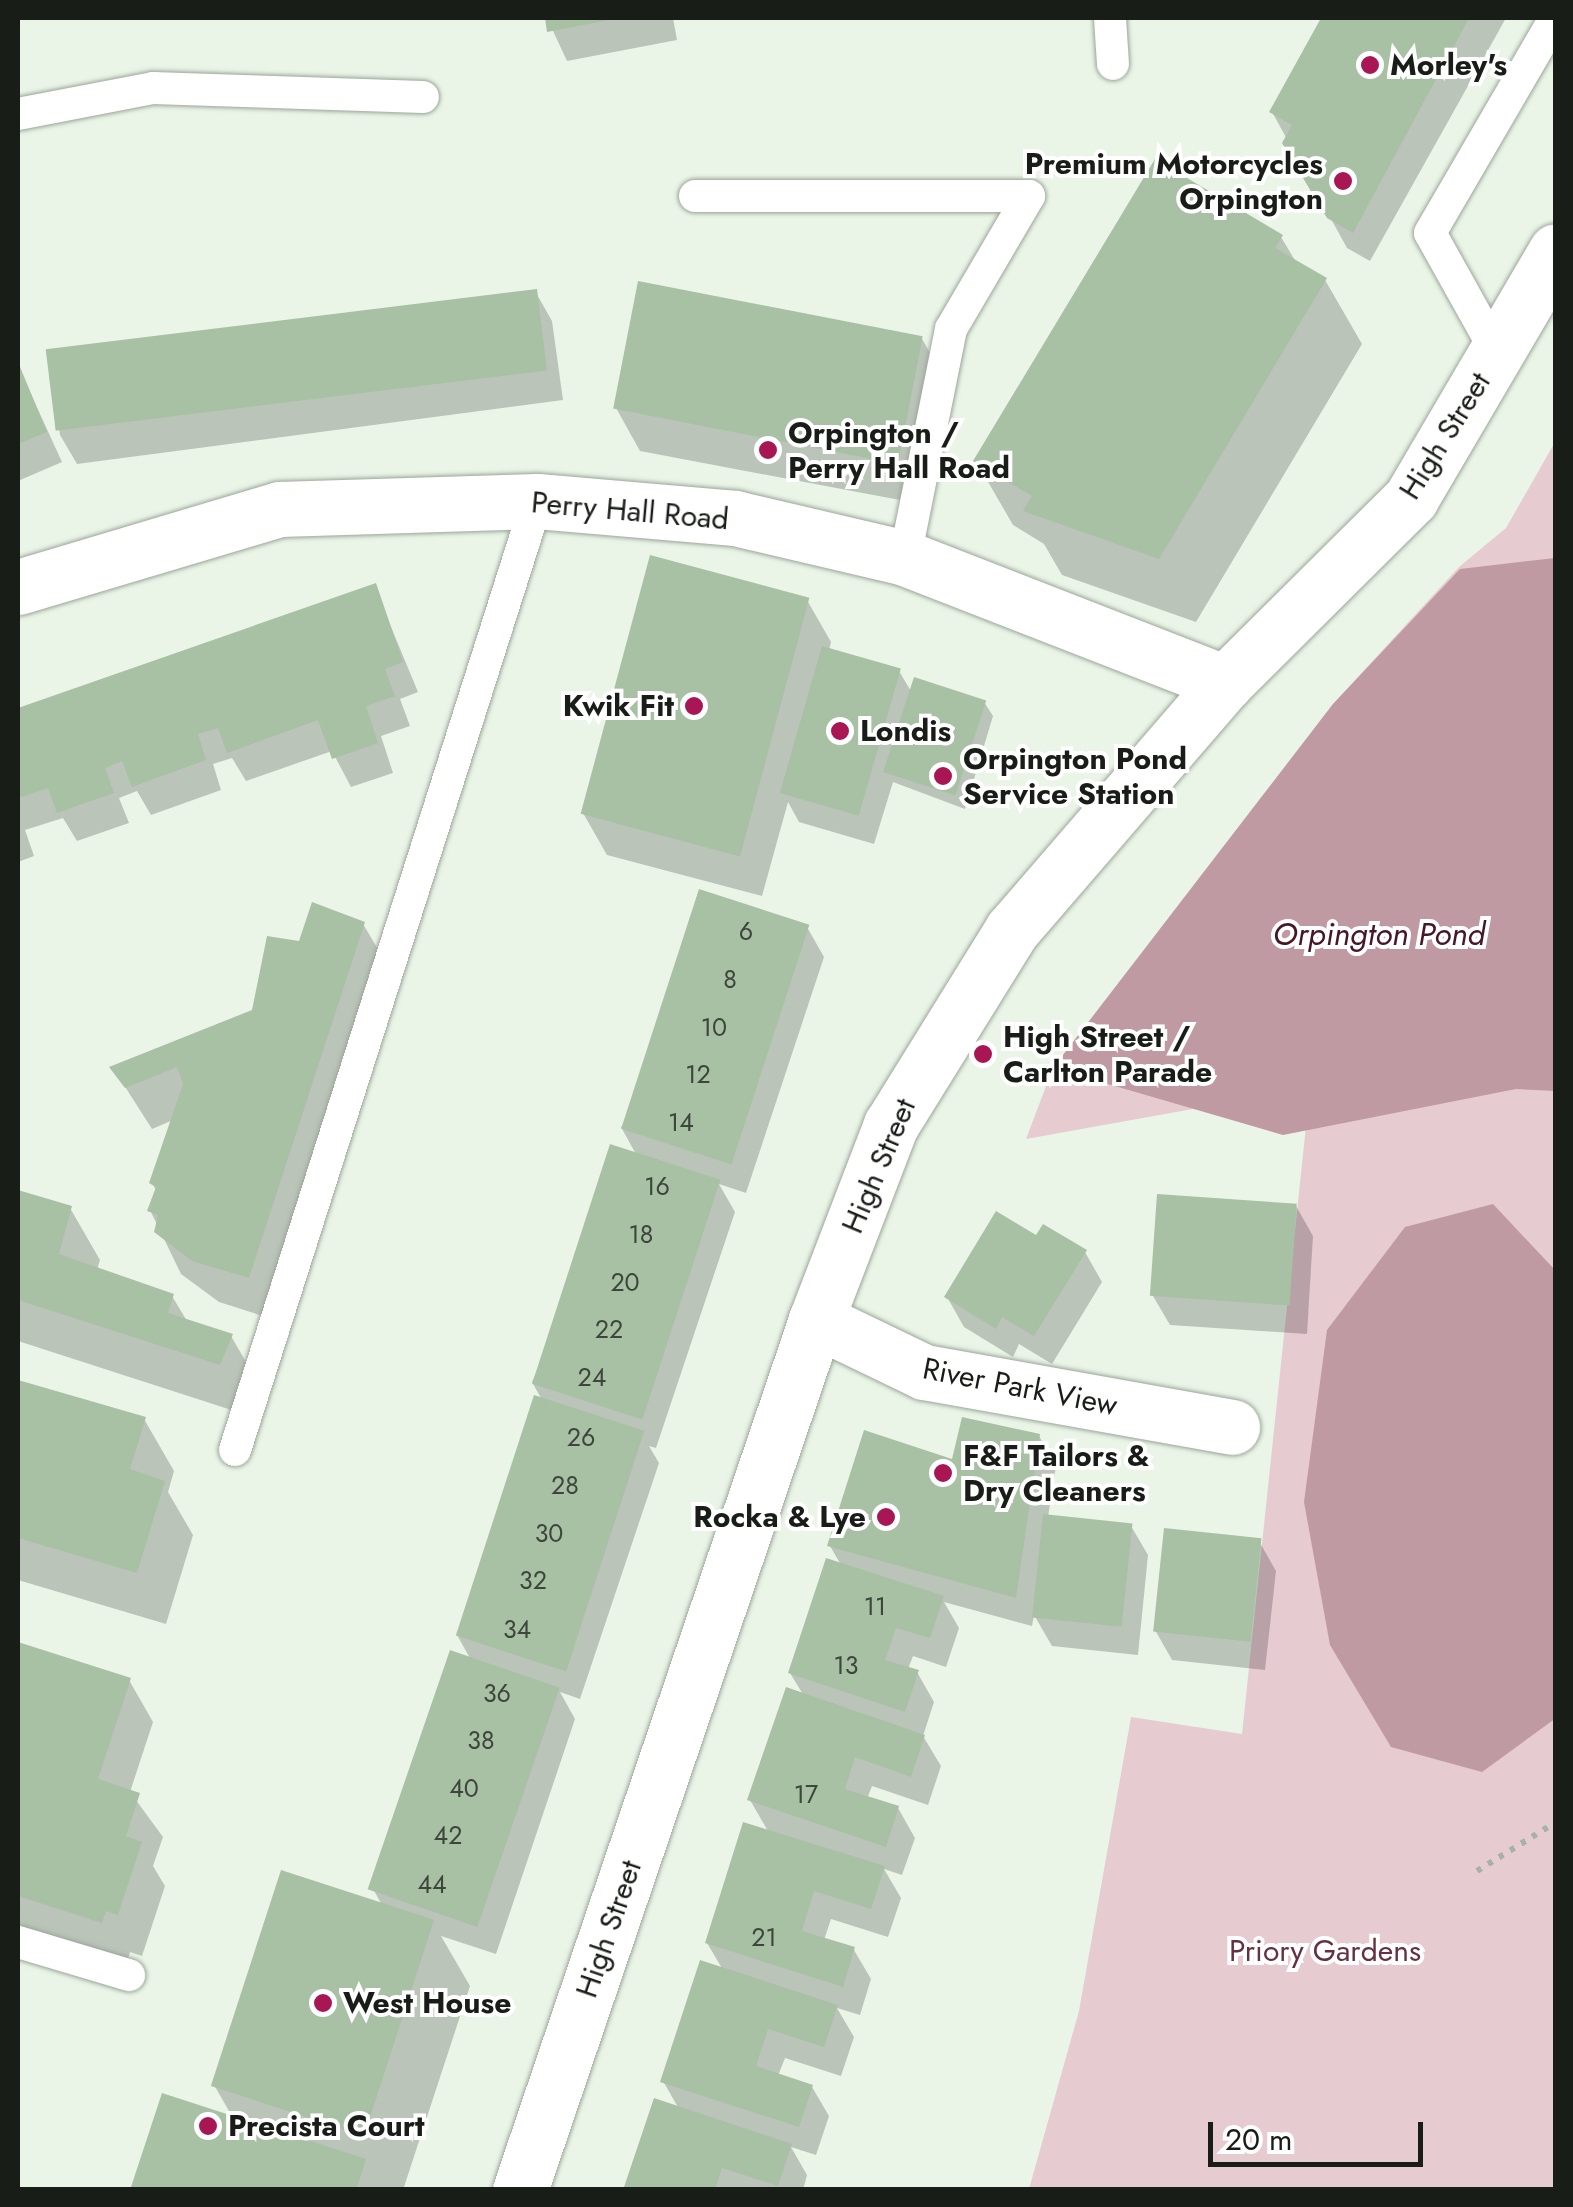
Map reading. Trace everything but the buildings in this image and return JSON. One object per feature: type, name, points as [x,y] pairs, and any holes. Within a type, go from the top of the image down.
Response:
[{"type":"main road","name":"High Street","points":[[520,2190],[816,1320],[891,1124],[1012,930],[1225,684],[1411,498],[1556,251]]},
{"type":"main road","name":"Perry Hall Road","points":[[18,587],[279,509],[537,501],[735,518],[905,558],[1225,684]]},
{"type":"main road","name":"River Park View","points":[[816,1320],[924,1372],[1232,1427]]},
{"type":"lane","points":[[1110,18],[1113,64]]},
{"type":"lane","points":[[1496,351],[1430,233],[1555,18]]},
{"type":"lane","points":[[18,114],[153,88],[422,97]]},
{"type":"lane","points":[[695,196],[1029,196],[951,329],[905,558]]},
{"type":"lane","points":[[235,1450],[537,501]]},
{"type":"lane","points":[[18,1942],[129,1976]]},
{"type":"path","points":[[1477,1870],[1556,1822]]},
{"type":"green space","name":"Priory Gardens","points":[[1555,442],[1555,2189],[1029,2189],[1079,2011],[1131,1717],[1242,1734],[1310,1088],[1026,1139],[1053,1068],[1333,704],[1459,567],[1506,528]]},
{"type":"water","name":"Orpington Pond","points":[[1555,558],[1555,1091],[1516,1089],[1283,1135],[1053,1068],[1333,704],[1460,569]]},
{"type":"water","points":[[1493,1204],[1555,1270],[1556,1718],[1482,1772],[1391,1747],[1330,1645],[1304,1502],[1327,1330],[1405,1227]]},
{"type":"place","name":"Morley's","points":[[1370,65]]},
{"type":"place","name":"Premium Motorcycles Orpington","points":[[1343,181]]},
{"type":"place","name":"Orpington / Perry Hall Road","points":[[768,450]]},
{"type":"place","name":"Kwik Fit","points":[[694,706]]},
{"type":"place","name":"Londis","points":[[840,731]]},
{"type":"place","name":"Orpington Pond Service Station","points":[[943,776]]},
{"type":"place","name":"High Street / Carlton Parade","points":[[983,1054]]},
{"type":"place","name":"F&F Tailors & Dry Cleaners","points":[[943,1473]]},
{"type":"place","name":"Rocka & Lye","points":[[886,1517]]},
{"type":"place","name":"West House","points":[[323,2003]]},
{"type":"place","name":"Precista Court","points":[[208,2126]]}]
